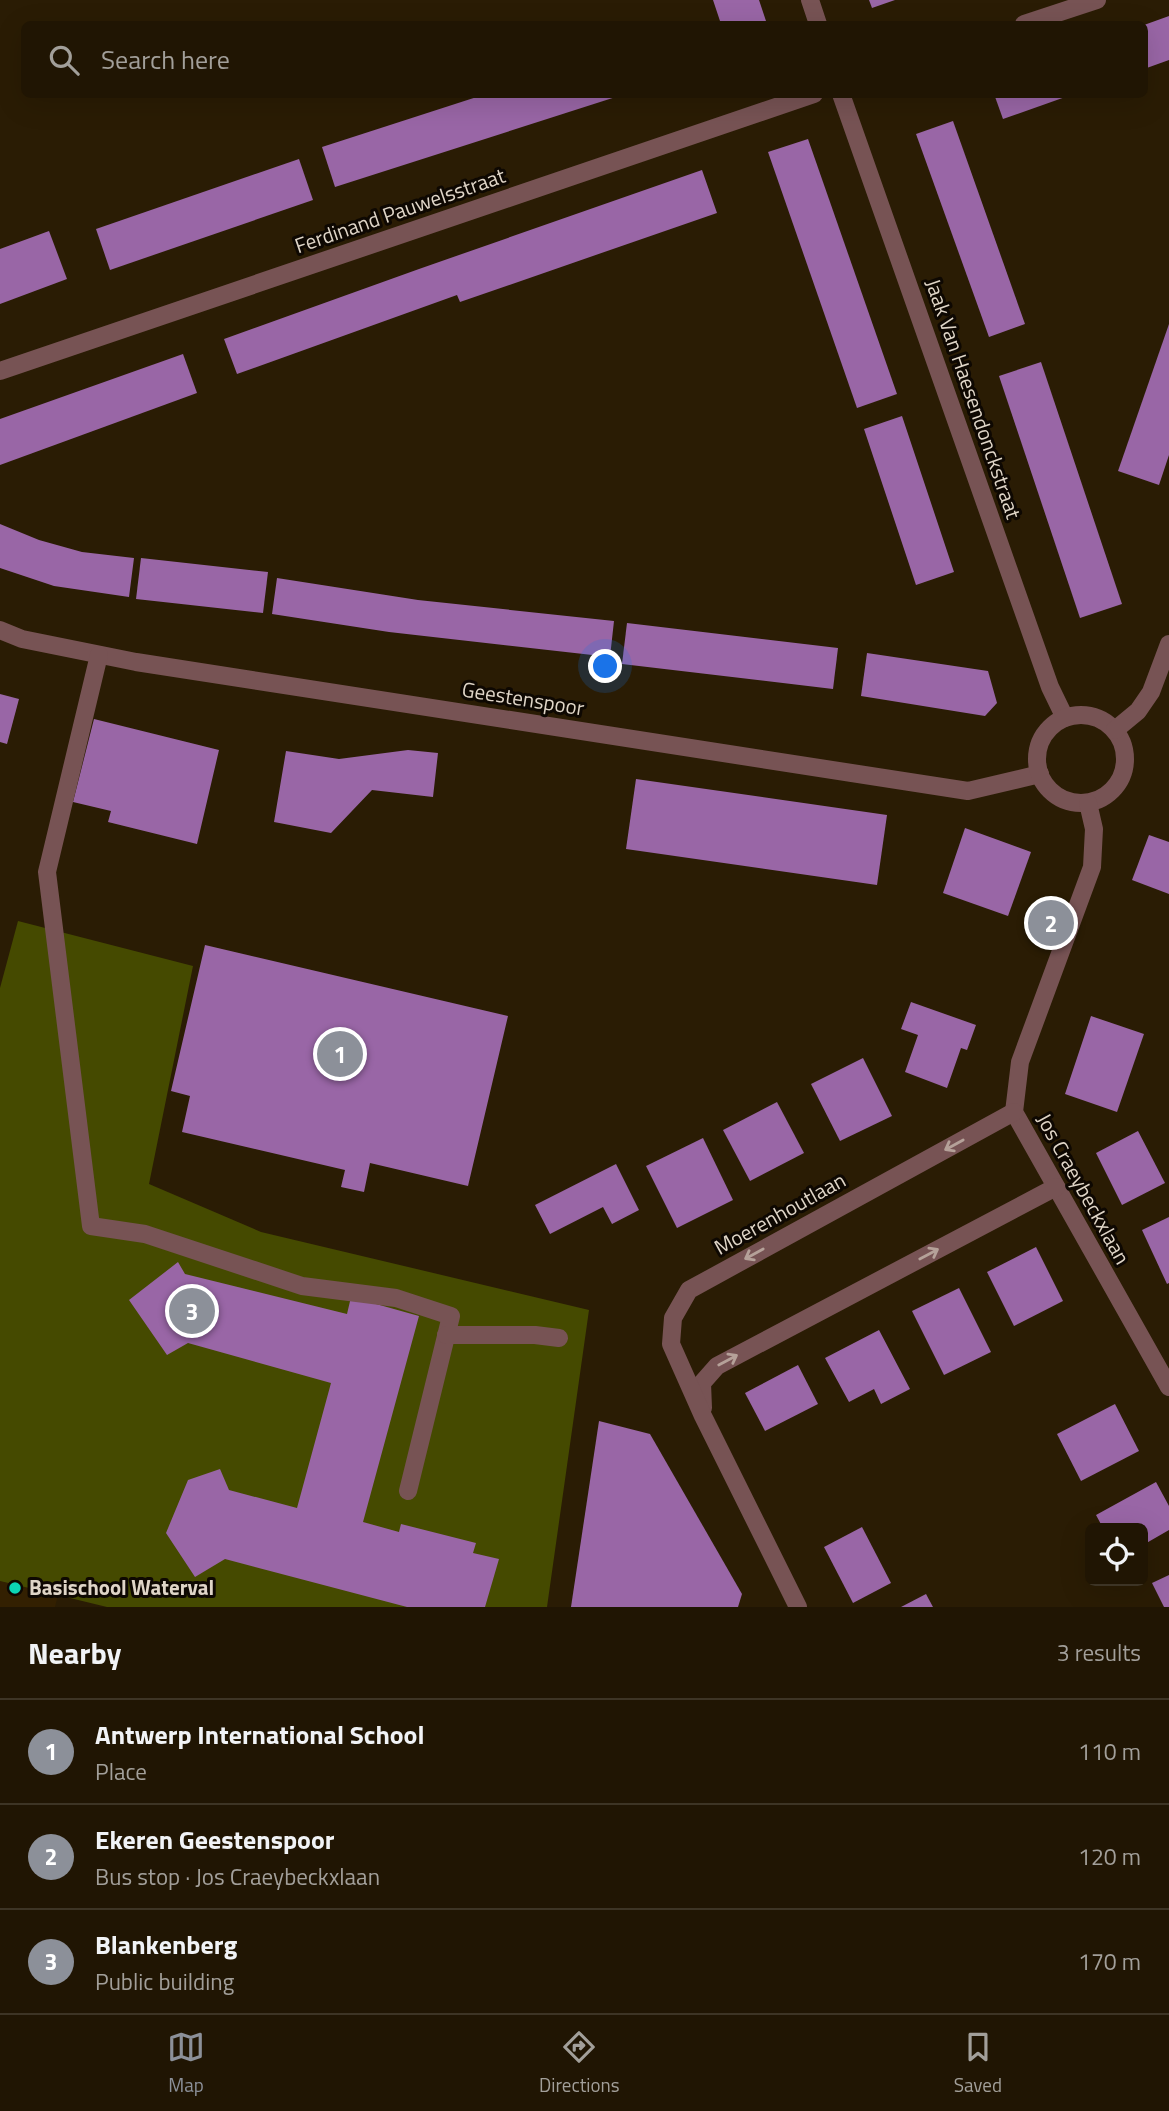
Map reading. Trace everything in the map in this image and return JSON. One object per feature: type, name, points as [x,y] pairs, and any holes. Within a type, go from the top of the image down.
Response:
[{"type":"street","points":[[810,0],[817,21]]},
{"type":"street","points":[[1033,21],[1097,0]]},
{"type":"street","name":"Ferdinand Pauwelsstraat","points":[[0,371],[802,98]]},
{"type":"street","name":"Jaak Van Haesendonckstraat","points":[[842,98],[1046,674],[1065,718]]},
{"type":"street","name":"Geestenspoor","points":[[0,630],[22,639],[191,671],[968,791],[1040,774]]},
{"type":"street","points":[[1115,730],[1138,711],[1151,692],[1169,644]]},
{"type":"street","points":[[99,655],[47,872],[91,1226],[145,1234],[302,1286],[396,1298],[451,1316],[408,1491]]},
{"type":"street","points":[[1078,713],[1105,721],[1115,730],[1123,741],[1126,760],[1123,775],[1113,789],[1102,798],[1088,803],[1076,803],[1058,797],[1046,788],[1040,774],[1037,749],[1048,729],[1057,721],[1078,713]]},
{"type":"street","name":"Jos Craeybeckxlaan","points":[[1088,803],[1094,829],[1092,867],[1020,1062],[1014,1112],[1169,1387]]},
{"type":"street","name":"Moerenhoutlaan","points":[[798,1607],[703,1416],[671,1344],[673,1318],[690,1290],[1014,1112]]},
{"type":"street","name":"Moerenhoutlaan","points":[[703,1416],[702,1383],[717,1366],[1056,1187]]},
{"type":"street","points":[[446,1335],[559,1338]]},
{"type":"shaded area","points":[[18,921],[193,966],[149,1184],[261,1232],[589,1310],[547,1607],[107,1607],[0,1581],[0,988]]},
{"type":"shaded area","name":"Basischool Waterval","points":[[0,1581],[58,1595],[55,1607],[0,1607]]},
{"type":"building","points":[[713,0],[759,0],[766,21],[720,21]]},
{"type":"building","points":[[869,0],[895,0],[872,8]]},
{"type":"building","points":[[1169,16],[1169,60],[1148,68],[1148,24]]},
{"type":"building","points":[[474,98],[613,98],[335,187],[322,147]]},
{"type":"building","points":[[995,98],[1062,98],[1003,119]]},
{"type":"building","points":[[953,121],[1025,324],[989,337],[916,134]]},
{"type":"building","points":[[808,139],[897,394],[857,408],[768,152]]},
{"type":"building","points":[[299,159],[313,200],[110,270],[96,229]]},
{"type":"building","points":[[702,170],[717,213],[460,302],[457,295],[237,374],[224,339]]},
{"type":"building","points":[[49,231],[67,279],[0,304],[0,249]]},
{"type":"building","points":[[1169,324],[1169,455],[1159,485],[1118,471]]},
{"type":"building","points":[[183,354],[197,393],[0,465],[0,419]]},
{"type":"building","points":[[1041,362],[1122,604],[1080,618],[999,376]]},
{"type":"building","points":[[902,416],[954,572],[916,585],[864,429]]},
{"type":"building","points":[[0,524],[39,540],[82,552],[134,558],[129,597],[54,586],[0,568]]},
{"type":"building","points":[[141,558],[268,572],[263,613],[136,599]]},
{"type":"building","points":[[277,578],[418,600],[614,621],[610,657],[389,632],[272,614]]},
{"type":"building","points":[[627,623],[838,648],[833,689],[622,664]]},
{"type":"building","points":[[867,653],[988,671],[997,703],[985,716],[861,696]]},
{"type":"building","points":[[0,694],[19,699],[7,744],[0,742]]},
{"type":"building","points":[[94,719],[219,750],[197,844],[108,822],[111,811],[73,802]]},
{"type":"building","points":[[408,750],[438,753],[433,797],[372,790],[331,833],[274,822],[286,751],[339,759]]},
{"type":"building","points":[[636,779],[887,815],[877,885],[626,849]]},
{"type":"building","points":[[965,828],[1031,852],[1008,916],[943,893]]},
{"type":"building","points":[[1149,835],[1169,842],[1169,894],[1132,880]]},
{"type":"building","points":[[205,945],[508,1016],[468,1186],[370,1163],[364,1192],[341,1187],[345,1170],[182,1132],[190,1096],[171,1091]]},
{"type":"building","points":[[911,1002],[976,1025],[967,1050],[961,1048],[947,1088],[905,1072],[918,1035],[901,1029]]},
{"type":"building","points":[[1091,1016],[1144,1034],[1117,1112],[1065,1094]]},
{"type":"building","points":[[863,1058],[892,1116],[840,1141],[811,1084]]},
{"type":"building","points":[[777,1102],[804,1153],[750,1181],[723,1130]]},
{"type":"building","points":[[1138,1131],[1165,1183],[1122,1205],[1096,1153]]},
{"type":"building","points":[[703,1138],[733,1200],[677,1228],[646,1166]]},
{"type":"building","points":[[616,1164],[639,1210],[612,1224],[603,1207],[550,1234],[535,1205]]},
{"type":"building","points":[[1169,1217],[1169,1283],[1167,1284],[1142,1230]]},
{"type":"building","points":[[1036,1247],[1063,1301],[1014,1326],[987,1272]]},
{"type":"building","points":[[178,1262],[185,1274],[347,1314],[351,1297],[419,1316],[363,1522],[399,1532],[401,1524],[476,1543],[473,1553],[499,1559],[485,1607],[407,1607],[225,1559],[195,1577],[166,1533],[188,1480],[220,1469],[229,1490],[297,1508],[331,1383],[188,1343],[167,1355],[129,1300]]},
{"type":"building","points":[[959,1288],[991,1352],[944,1375],[912,1311]]},
{"type":"building","points":[[879,1330],[910,1389],[881,1404],[874,1389],[849,1402],[825,1358]]},
{"type":"building","points":[[798,1365],[818,1404],[765,1431],[745,1393]]},
{"type":"building","points":[[1115,1404],[1139,1451],[1081,1481],[1057,1434]]},
{"type":"building","points":[[599,1421],[650,1434],[742,1594],[738,1607],[571,1607]]},
{"type":"building","points":[[1156,1482],[1169,1506],[1169,1530],[1148,1542],[1148,1523],[1100,1523],[1096,1515]]},
{"type":"building","points":[[862,1527],[891,1583],[853,1603],[824,1547]]},
{"type":"building","points":[[1169,1575],[1169,1607],[1164,1607],[1152,1583]]},
{"type":"building","points":[[926,1594],[933,1607],[901,1607]]},
{"type":"place","name":"Ekeren Geestenspoor","points":[[1051,923]]},
{"type":"place","name":"Antwerp International School","points":[[340,1054]]},
{"type":"place","name":"Blankenberg","points":[[192,1311]]},
{"type":"place","name":"Basischool Waterval","points":[[15,1588]]}]
